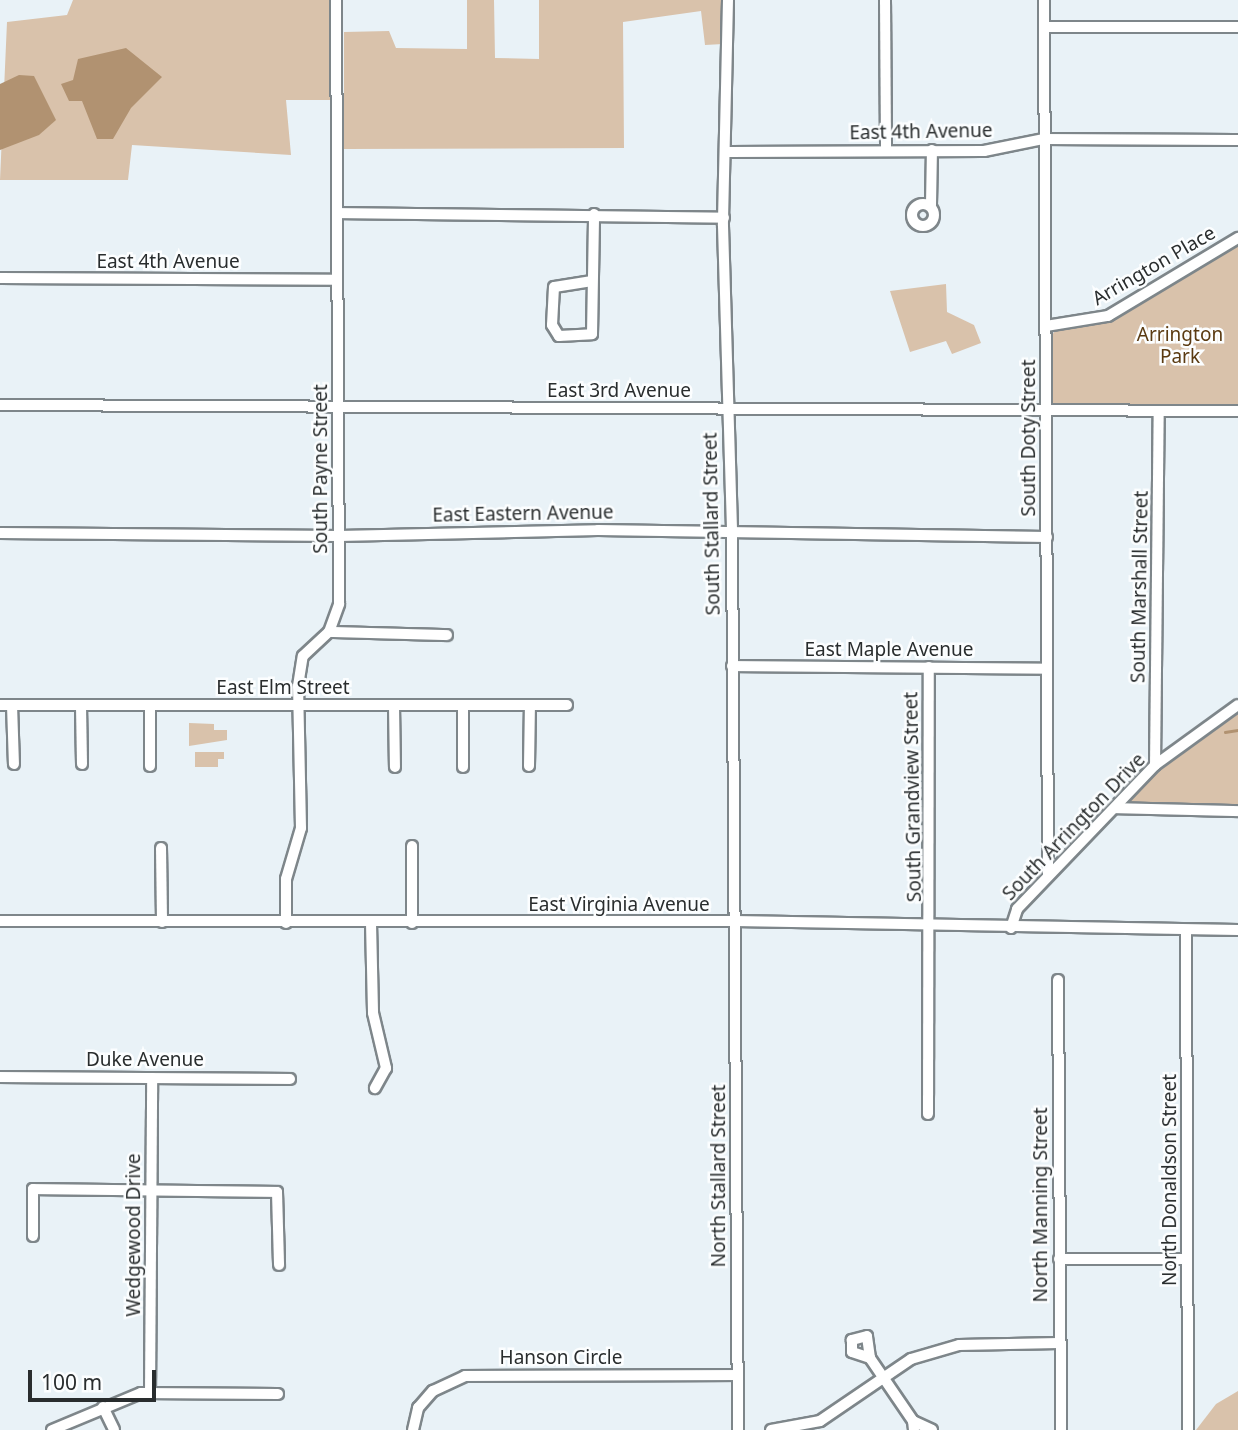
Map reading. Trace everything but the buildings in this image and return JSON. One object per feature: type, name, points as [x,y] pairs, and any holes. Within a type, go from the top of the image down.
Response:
[{"type":"street","name":"South Payne Street","points":[[329,632],[339,604],[336,0]]},
{"type":"street","name":"South Stallard Street","points":[[728,0],[729,152],[724,218],[732,532],[734,921]]},
{"type":"street","points":[[885,0],[886,151]]},
{"type":"street","name":"South Doty Street","points":[[1044,0],[1048,875]]},
{"type":"street","points":[[1044,27],[1238,27]]},
{"type":"street","name":"East 4th Avenue","points":[[729,152],[984,151],[1043,139],[1238,140]]},
{"type":"street","points":[[931,205],[932,150]]},
{"type":"street","points":[[338,213],[594,214],[724,218]]},
{"type":"street","points":[[592,281],[559,283],[551,292],[559,336],[590,337],[592,281],[594,214]]},
{"type":"street","name":"Arrington Place","points":[[1046,326],[1108,316],[1238,239]]},
{"type":"street","name":"East 4th Avenue","points":[[0,278],[337,280]]},
{"type":"street","name":"East 3rd Avenue","points":[[0,405],[1238,411]]},
{"type":"street","name":"South Marshall Street","points":[[1156,765],[1159,411]]},
{"type":"street","name":"East Eastern Avenue","points":[[0,533],[339,537],[732,532],[1047,537]]},
{"type":"street","points":[[286,923],[286,879],[301,828],[299,706],[303,656],[329,632],[447,635]]},
{"type":"street","name":"East Maple Avenue","points":[[732,666],[1046,669]]},
{"type":"street","name":"South Grandview Street","points":[[928,1114],[932,926],[929,667]]},
{"type":"street","points":[[6,705],[14,764]]},
{"type":"street","name":"East Elm Street","points":[[6,705],[567,705]]},
{"type":"street","points":[[529,766],[530,705]]},
{"type":"street","name":"South Arrington Drive","points":[[1011,928],[1017,909],[1156,765],[1238,705]]},
{"type":"street","points":[[80,706],[82,764]]},
{"type":"street","points":[[150,706],[150,766]]},
{"type":"street","points":[[394,706],[395,766]]},
{"type":"street","points":[[463,706],[463,766]]},
{"type":"street","points":[[1115,808],[1238,811]]},
{"type":"street","points":[[412,846],[412,923]]},
{"type":"street","points":[[161,848],[162,922]]},
{"type":"street","name":"East Virginia Avenue","points":[[0,921],[734,921],[1238,930]]},
{"type":"street","name":"North Stallard Street","points":[[734,921],[738,1430]]},
{"type":"street","points":[[371,923],[373,1013],[386,1068],[374,1088]]},
{"type":"street","name":"North Donaldson Street","points":[[1186,930],[1188,1430]]},
{"type":"street","name":"North Manning Street","points":[[1058,980],[1060,1430]]},
{"type":"street","name":"Duke Avenue","points":[[0,1077],[290,1079]]},
{"type":"street","name":"Wedgewood Drive","points":[[150,1392],[152,1078]]},
{"type":"street","points":[[33,1236],[33,1189],[277,1192],[279,1265]]},
{"type":"street","points":[[1059,1259],[1187,1259]]},
{"type":"street","points":[[771,1430],[820,1421],[911,1359],[959,1345],[1059,1343]]},
{"type":"street","points":[[870,1358],[914,1425],[932,1430]]},
{"type":"street","name":"Hanson Circle","points":[[413,1430],[418,1408],[433,1391],[465,1376],[738,1375]]},
{"type":"street","points":[[52,1430],[103,1407],[150,1392],[278,1394]]},
{"type":"street","points":[[103,1407],[114,1430]]},
{"type":"green space","points":[[73,0],[331,0],[332,100],[286,100],[291,155],[132,145],[128,180],[0,180],[7,22],[67,15]]},
{"type":"green space","points":[[467,0],[494,0],[495,58],[539,59],[539,0],[723,0],[723,44],[705,45],[701,11],[623,22],[624,148],[344,149],[344,32],[389,31],[396,48],[467,49]]},
{"type":"green space","name":"Arrington Park","points":[[1238,244],[1238,404],[1052,404],[1050,337],[1057,329],[1110,321]]},
{"type":"green space","points":[[946,284],[947,312],[974,325],[981,343],[952,354],[946,341],[910,352],[890,291]]},
{"type":"green space","points":[[1238,711],[1238,807],[1118,805],[1157,768]]},
{"type":"green space","points":[[189,723],[214,724],[214,730],[227,730],[227,740],[189,746]]},
{"type":"green space","points":[[195,752],[224,752],[224,759],[218,759],[218,767],[195,767]]},
{"type":"green space","points":[[1238,1391],[1238,1430],[1196,1430],[1216,1404]]},
{"type":"shaded area","points":[[126,48],[162,77],[131,108],[113,139],[97,139],[82,101],[69,101],[61,84],[73,80],[78,59]]},
{"type":"shaded area","points":[[19,75],[34,76],[56,120],[39,135],[0,150],[0,84]]},
{"type":"waterway","points":[[1225,732],[1238,730]]}]
